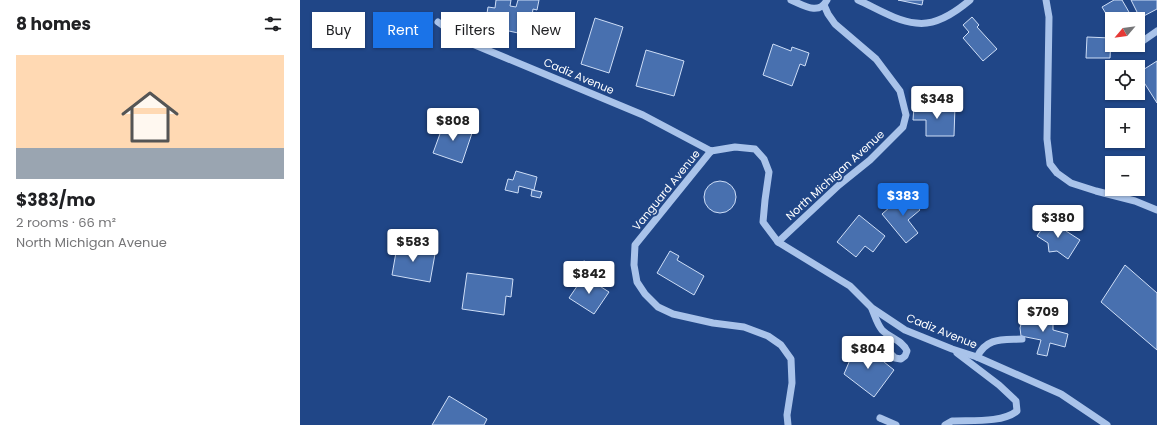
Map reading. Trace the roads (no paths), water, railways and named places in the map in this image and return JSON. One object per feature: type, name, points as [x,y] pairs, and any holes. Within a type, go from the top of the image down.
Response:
[{"type":"street","points":[[791,0],[810,9],[816,9],[825,3]]},
{"type":"street","points":[[858,0],[895,17],[917,24],[940,20],[970,0]]},
{"type":"street","points":[[1046,0],[1049,17],[1047,139],[1050,164],[1057,172],[1071,183],[1135,201],[1157,210]]},
{"type":"street","name":"North Michigan Avenue","points":[[778,242],[839,185],[870,160],[903,127],[906,115],[900,91],[876,59],[834,24],[828,14],[825,3]]},
{"type":"street","name":"Cadiz Avenue","points":[[438,22],[463,40],[643,115],[711,151]]},
{"type":"street","points":[[1145,40],[1157,31]]},
{"type":"street","points":[[711,151],[735,147],[755,149],[764,159],[769,172],[763,222],[778,242]]},
{"type":"street","name":"Vanguard Avenue","points":[[711,151],[635,245],[634,265],[637,282],[645,294],[658,307],[673,314],[712,323],[744,327],[768,336],[782,345],[791,359],[792,382],[787,415],[788,425]]},
{"type":"street","name":"Cadiz Avenue","points":[[778,242],[850,286],[872,308],[905,330],[952,349],[977,357],[1061,394],[1104,424]]},
{"type":"street","points":[[872,308],[878,323],[883,330],[904,345],[907,351],[905,356],[901,359],[895,358],[877,340]]},
{"type":"street","points":[[977,357],[981,348],[989,343],[1001,340],[1022,339]]},
{"type":"street","points":[[945,425],[952,421],[1001,418],[1011,415],[1017,411],[1016,401],[952,349]]},
{"type":"street","points":[[880,418],[896,425]]}]
